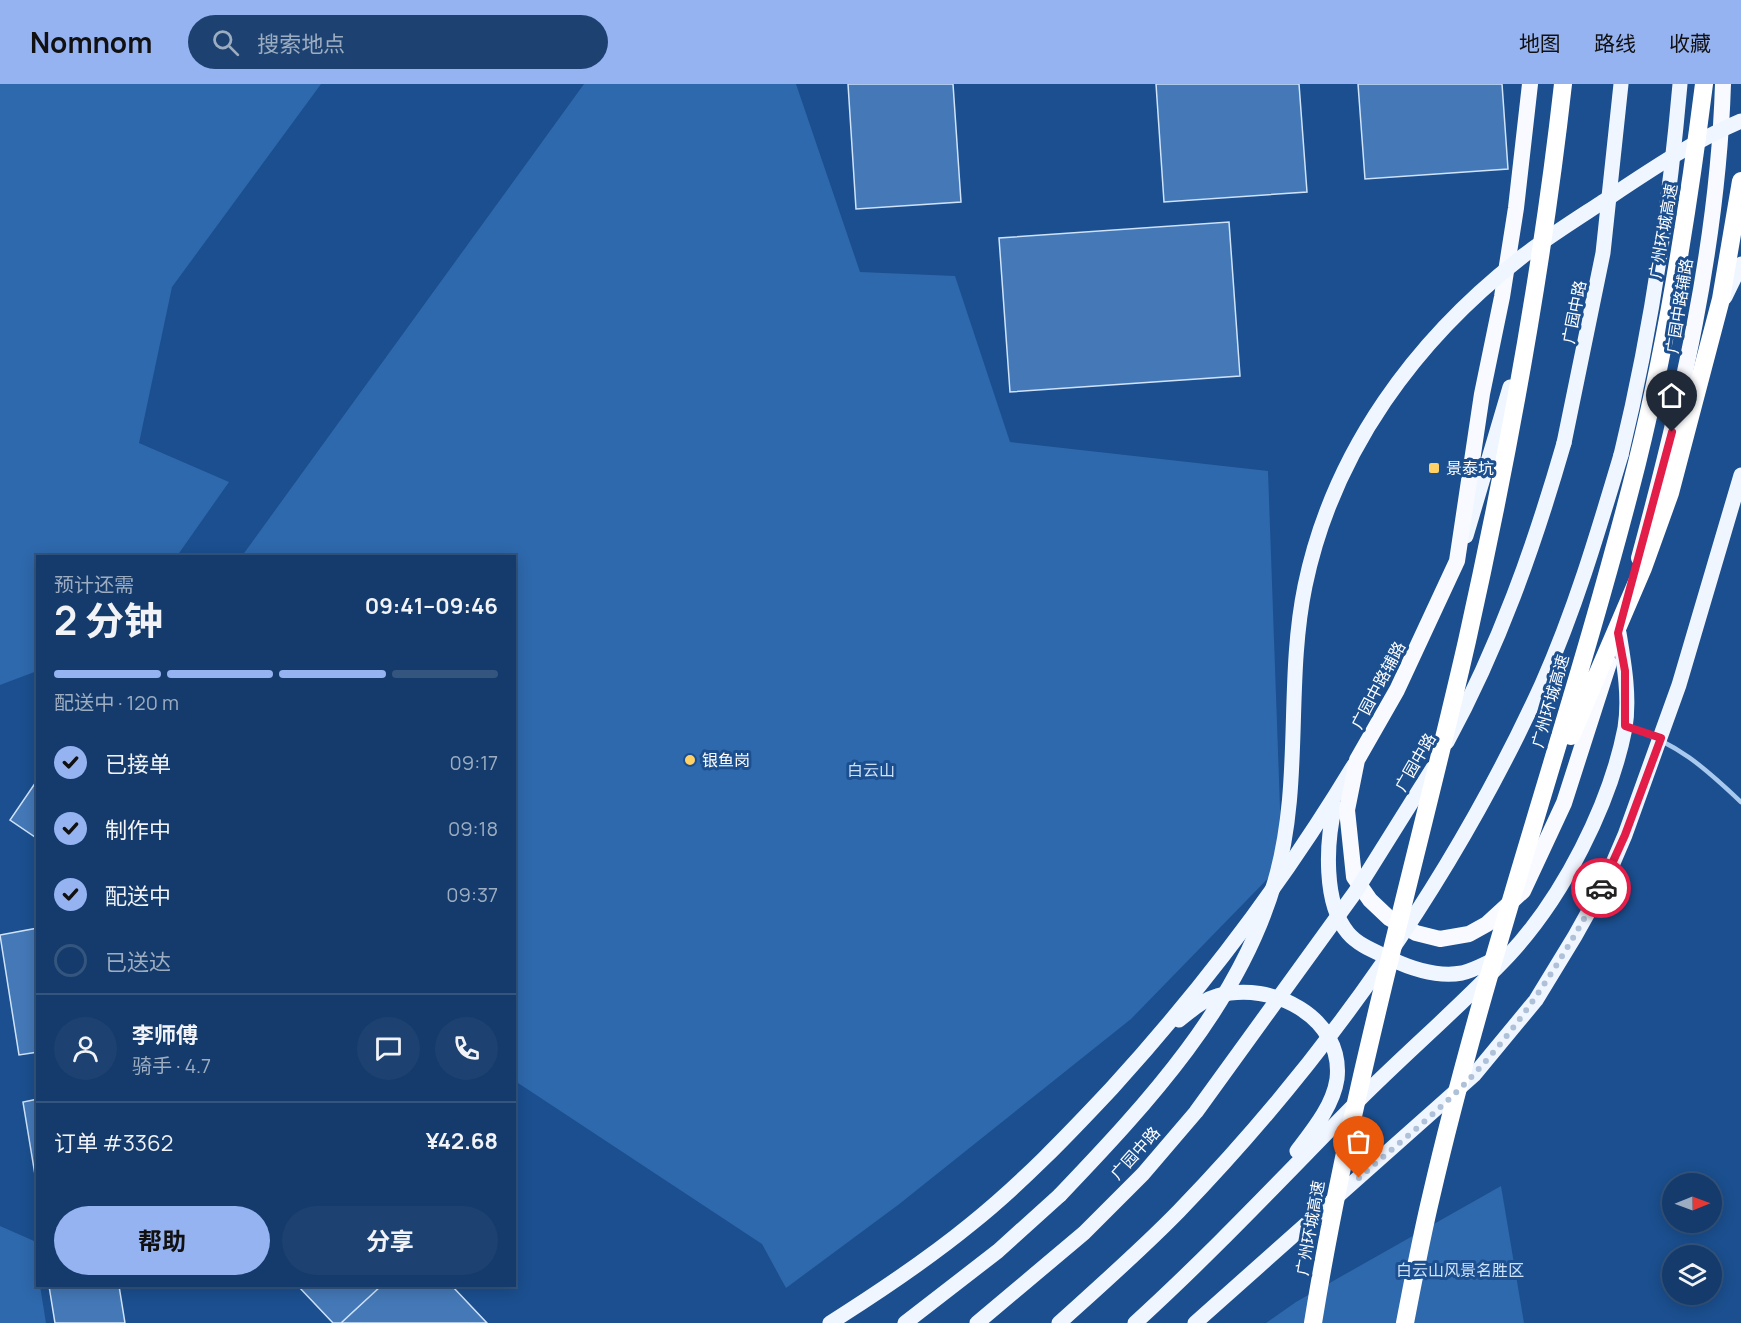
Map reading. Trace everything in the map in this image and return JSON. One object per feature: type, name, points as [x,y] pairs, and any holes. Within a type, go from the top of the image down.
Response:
[{"type":"highway","name":"广园中路辅路","points":[[1530,84],[1514,219],[1502,297],[1482,393],[1457,561],[1402,680],[1358,760],[1347,810],[1354,877],[1370,900],[1389,918],[1416,933],[1440,939],[1469,934],[1487,924],[1522,891],[1543,853],[1581,757],[1618,633],[1686,375],[1716,182],[1723,84]]},
{"type":"highway","name":"广州环城高速","points":[[1313,1323],[1330,1215],[1467,642],[1516,406],[1550,205],[1563,84]]},
{"type":"highway","name":"广州环城高速","points":[[1404,1323],[1431,1197],[1462,1077],[1637,460],[1688,210],[1704,84]]},
{"type":"highway","points":[[1539,809],[1642,568],[1670,493],[1721,299],[1741,181]]},
{"type":"main road","points":[[1457,561],[1507,402],[1537,241],[1554,84]]},
{"type":"main road","name":"广园中路","points":[[978,1323],[1084,1233],[1143,1174],[1196,1112],[1356,891],[1423,787],[1490,658],[1518,588],[1564,443],[1603,253],[1621,84]]},
{"type":"main road","points":[[1059,1323],[1178,1212],[1237,1148],[1354,1005],[1406,928],[1477,808],[1542,684],[1569,617],[1621,454],[1652,315],[1665,234],[1680,84]]},
{"type":"main road","points":[[905,1323],[998,1251],[1060,1195],[1151,1097],[1184,1053],[1223,994],[1260,922],[1276,880],[1285,829],[1296,643],[1305,585],[1320,532],[1340,482],[1360,438],[1387,395],[1446,324],[1524,255],[1662,163],[1741,121]]},
{"type":"main road","points":[[1686,375],[1741,264]]},
{"type":"main road","points":[[1195,1323],[1474,1075],[1536,1000],[1604,884],[1661,738],[1709,592],[1741,475]]},
{"type":"main road","points":[[1135,1323],[1248,1214],[1373,1085],[1510,954],[1546,907],[1582,849],[1604,794],[1625,726],[1625,671],[1618,633]]},
{"type":"main road","points":[[1358,760],[1335,806],[1328,838],[1329,873],[1334,903],[1348,933],[1365,947],[1405,966],[1430,972],[1462,973],[1510,954]]},
{"type":"main road","points":[[830,1323],[933,1253],[994,1204],[1068,1135],[1164,1031],[1308,842],[1358,760]]},
{"type":"main road","points":[[1164,1031],[1205,1000],[1218,995],[1246,993],[1293,1003],[1319,1023],[1332,1045],[1337,1067],[1331,1101],[1312,1132],[1248,1214]]},
{"type":"lane","points":[[1625,726],[1661,738],[1705,769],[1741,802]]},
{"type":"green space","points":[[0,84],[321,84],[172,287],[139,443],[229,482],[178,555],[36,555],[36,671],[0,685]]},
{"type":"green space","name":"白云山","points":[[584,84],[796,84],[860,272],[955,276],[1010,442],[1268,471],[1282,864],[1131,1019],[898,1205],[786,1288],[762,1244],[516,1082],[516,555],[243,555]]},
{"type":"green space","name":"白云山风景名胜区","points":[[1501,1186],[1524,1323],[1266,1323],[1296,1302]]},
{"type":"green space","points":[[0,1226],[34,1241],[36,1287],[40,1287],[46,1323],[0,1323]]},
{"type":"building","points":[[848,84],[953,84],[961,202],[856,209]]},
{"type":"building","points":[[1156,84],[1299,84],[1307,192],[1164,202]]},
{"type":"building","points":[[1358,84],[1502,84],[1508,169],[1365,179]]},
{"type":"building","points":[[1229,222],[1240,376],[1010,392],[999,238]]},
{"type":"building","points":[[36,782],[36,838],[10,820]]},
{"type":"building","points":[[36,928],[36,1052],[19,1055],[0,935]]},
{"type":"building","points":[[36,1099],[36,1181],[23,1102]]},
{"type":"building","points":[[49,1287],[119,1287],[125,1323],[55,1323]]},
{"type":"building","points":[[299,1287],[380,1287],[341,1323],[333,1323]]},
{"type":"building","points":[[380,1287],[453,1287],[487,1323],[341,1323]]},
{"type":"way so far","points":[[1359,1178],[1474,1075],[1536,1000],[1601,888]]},
{"type":"place","name":"景泰坑","points":[[1434,468]]},
{"type":"place","name":"银鱼岗","points":[[690,760]]},
{"type":"route","points":[[1601,888],[1625,835],[1661,738],[1625,726],[1625,671],[1618,633],[1672,432]]}]
